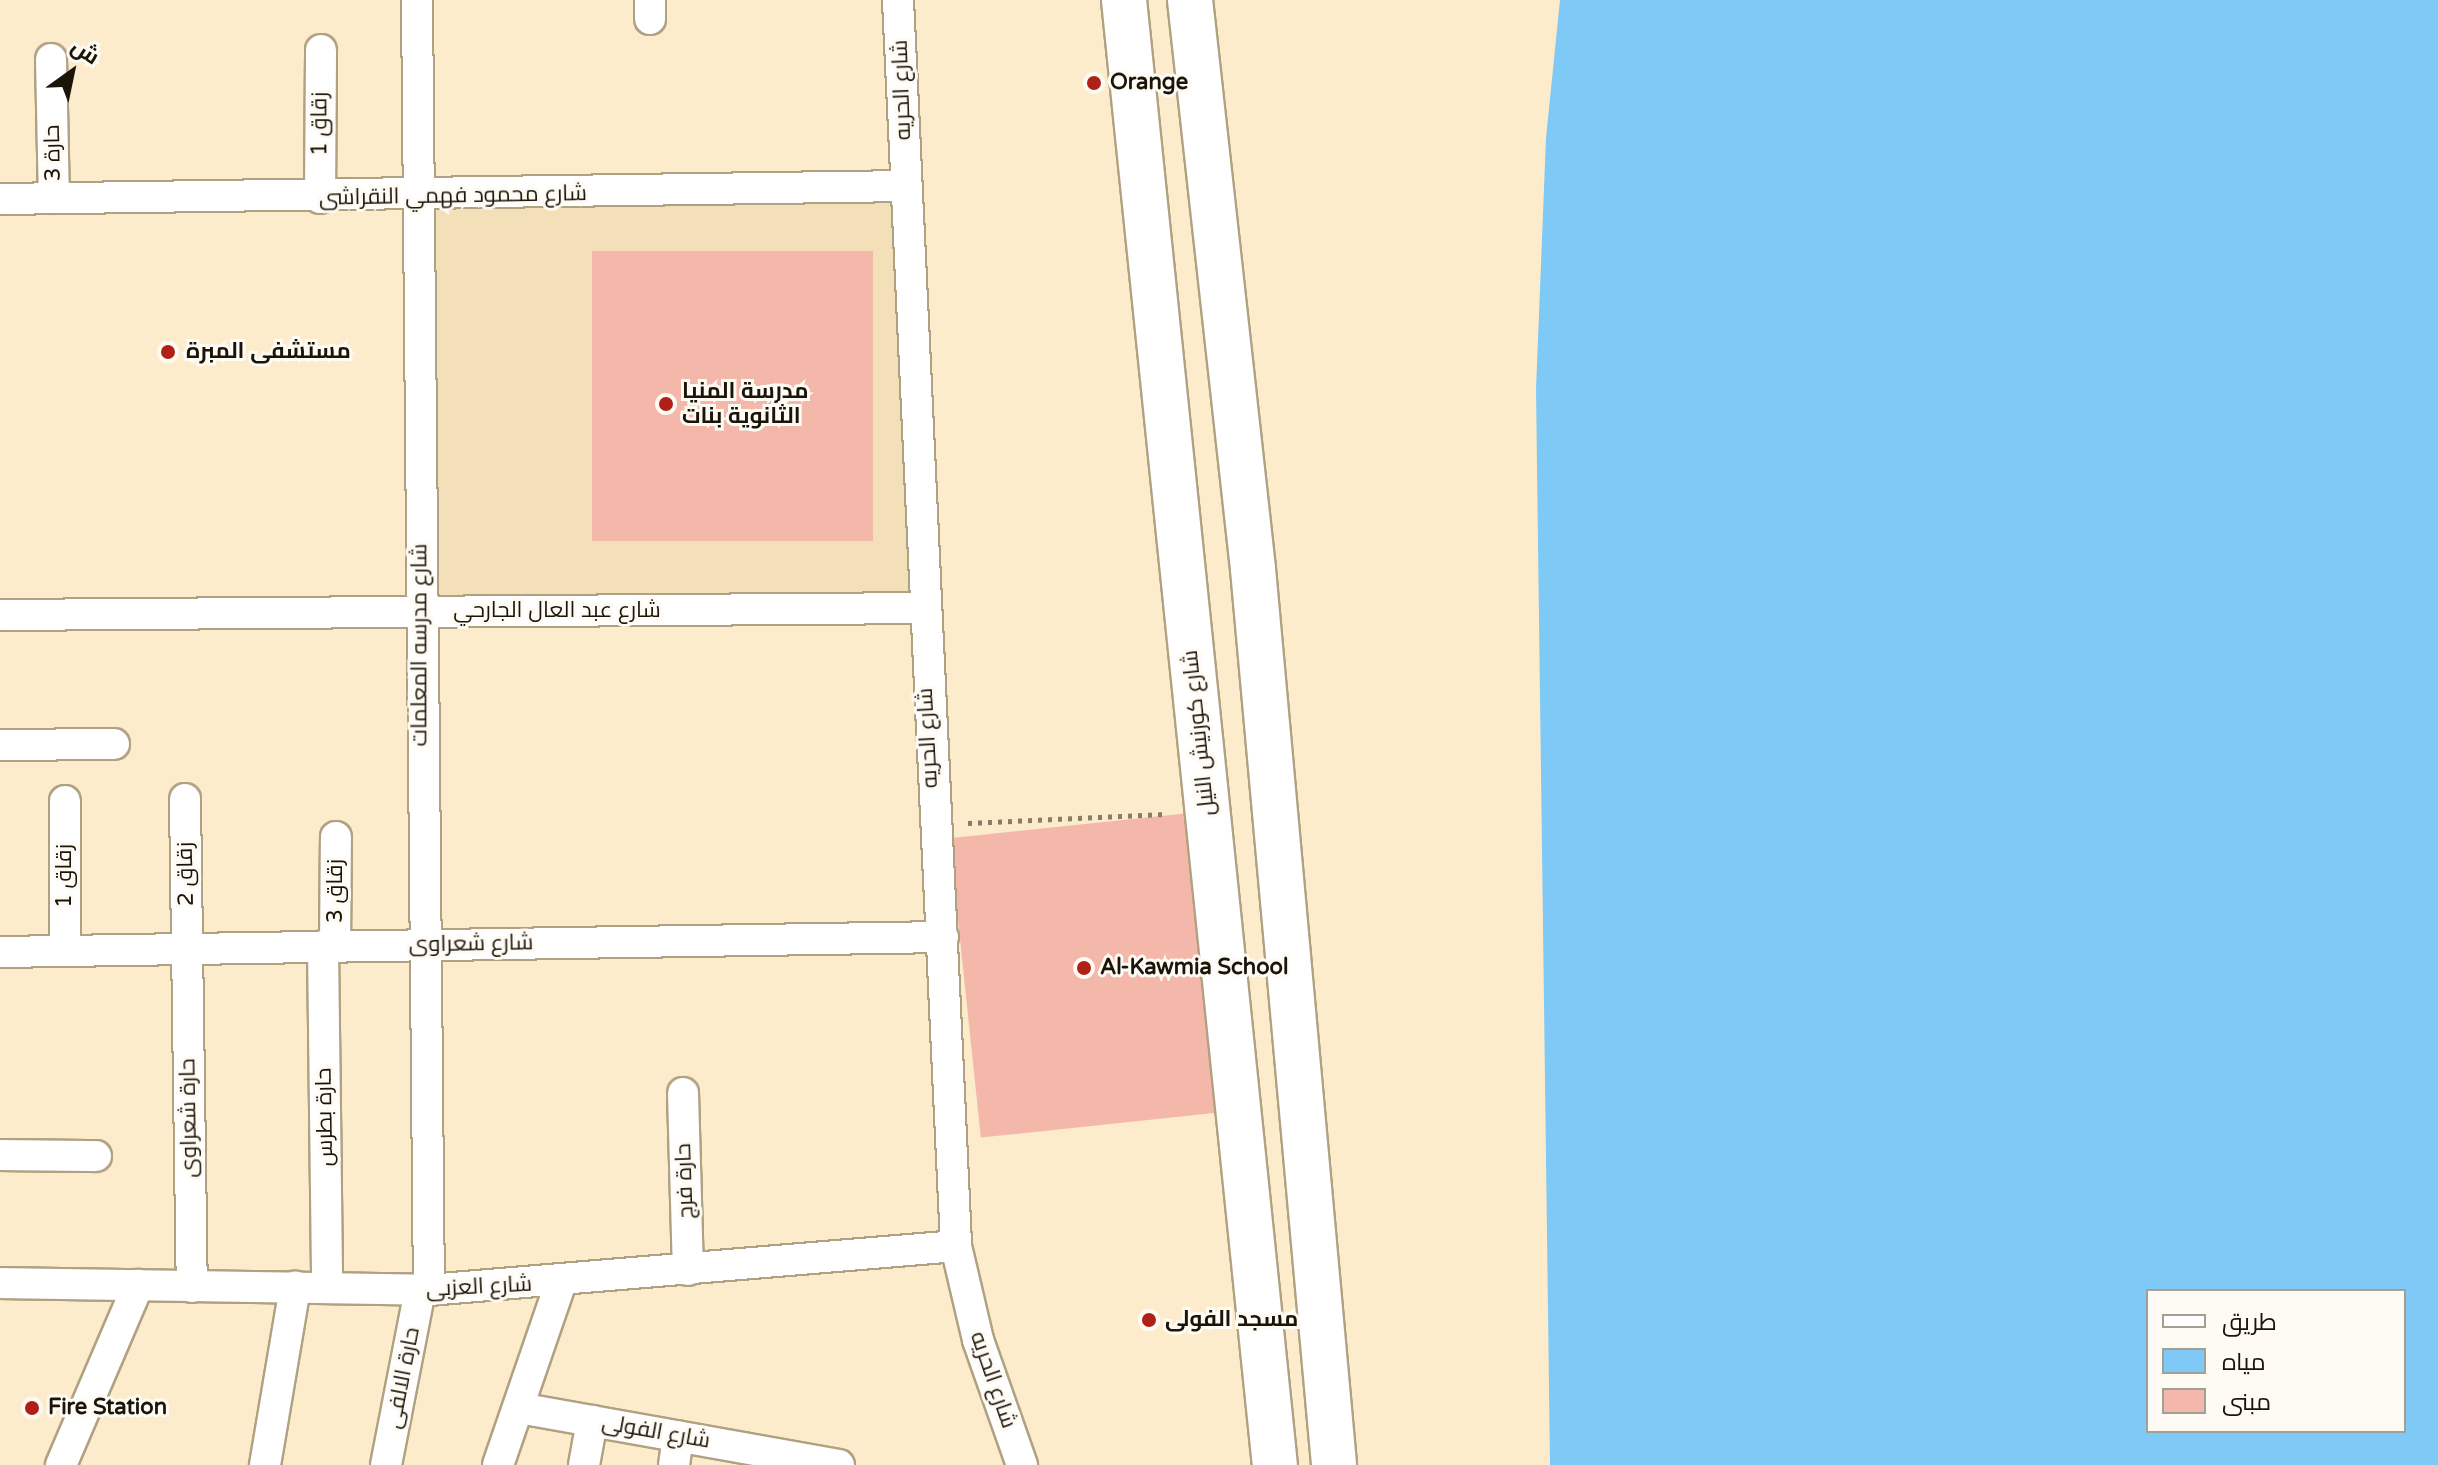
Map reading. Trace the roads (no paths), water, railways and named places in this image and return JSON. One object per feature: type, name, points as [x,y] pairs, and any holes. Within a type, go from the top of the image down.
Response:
[{"type":"main road","name":"شارع كورنيش النيل","points":[[1124,0],[1275,1465]]},
{"type":"main road","points":[[1190,0],[1253,569],[1334,1465]]},
{"type":"street","name":"شارع مدرسه المعلمات","points":[[417,0],[424,1290]]},
{"type":"street","name":"شارع الحريه","points":[[898,0],[932,825],[943,937],[956,1246],[978,1340],[1022,1465]]},
{"type":"street","name":"زقاق 1","points":[[320,198],[321,50]]},
{"type":"street","name":"حارة 3","points":[[51,59],[54,198]]},
{"type":"street","name":"شارع محمود فهمي النقراشى","points":[[0,199],[418,198],[906,186]]},
{"type":"street","name":"شارع عبد العال الجارحي","points":[[0,615],[922,608]]},
{"type":"street","points":[[0,745],[114,744]]},
{"type":"street","name":"زقاق 2","points":[[185,799],[187,949]]},
{"type":"street","name":"زقاق 1","points":[[65,801],[65,951]]},
{"type":"street","name":"زقاق 3","points":[[329,946],[336,837]]},
{"type":"street","name":"شارع شعراوى","points":[[0,952],[943,937]]},
{"type":"street","name":"حارة بطرس","points":[[327,1288],[329,946]]},
{"type":"street","name":"حارة شعراوى","points":[[187,949],[192,1287]]},
{"type":"street","name":"حارة فرج","points":[[683,1093],[688,1270]]},
{"type":"street","points":[[0,1155],[96,1156]]},
{"type":"street","name":"شارع العزبى","points":[[0,1283],[424,1290],[561,1282],[956,1246]]},
{"type":"street","points":[[498,1465],[561,1282]]},
{"type":"street","points":[[61,1465],[138,1285]]},
{"type":"street","points":[[265,1465],[295,1287]]},
{"type":"street","name":"حارة الالفى","points":[[386,1465],[424,1290]]},
{"type":"street","name":"شارع الفولى","points":[[519,1408],[592,1421],[676,1451],[839,1465]]},
{"type":"street","points":[[584,1465],[592,1421]]},
{"type":"water","points":[[1560,0],[2438,0],[2438,1465],[1550,1465],[1536,389],[1546,138]]},
{"type":"place","name":"Orange","points":[[1094,83]]},
{"type":"place","name":"مستشفى المبرة","points":[[168,352]]},
{"type":"place","name":"مدرسة المنيا الثانوية بنات","points":[[666,404]]},
{"type":"place","name":"Al-Kawmia School","points":[[1084,968]]},
{"type":"place","name":"مسجد الفولى","points":[[1149,1320]]},
{"type":"place","name":"Fire Station","points":[[32,1408]]}]
